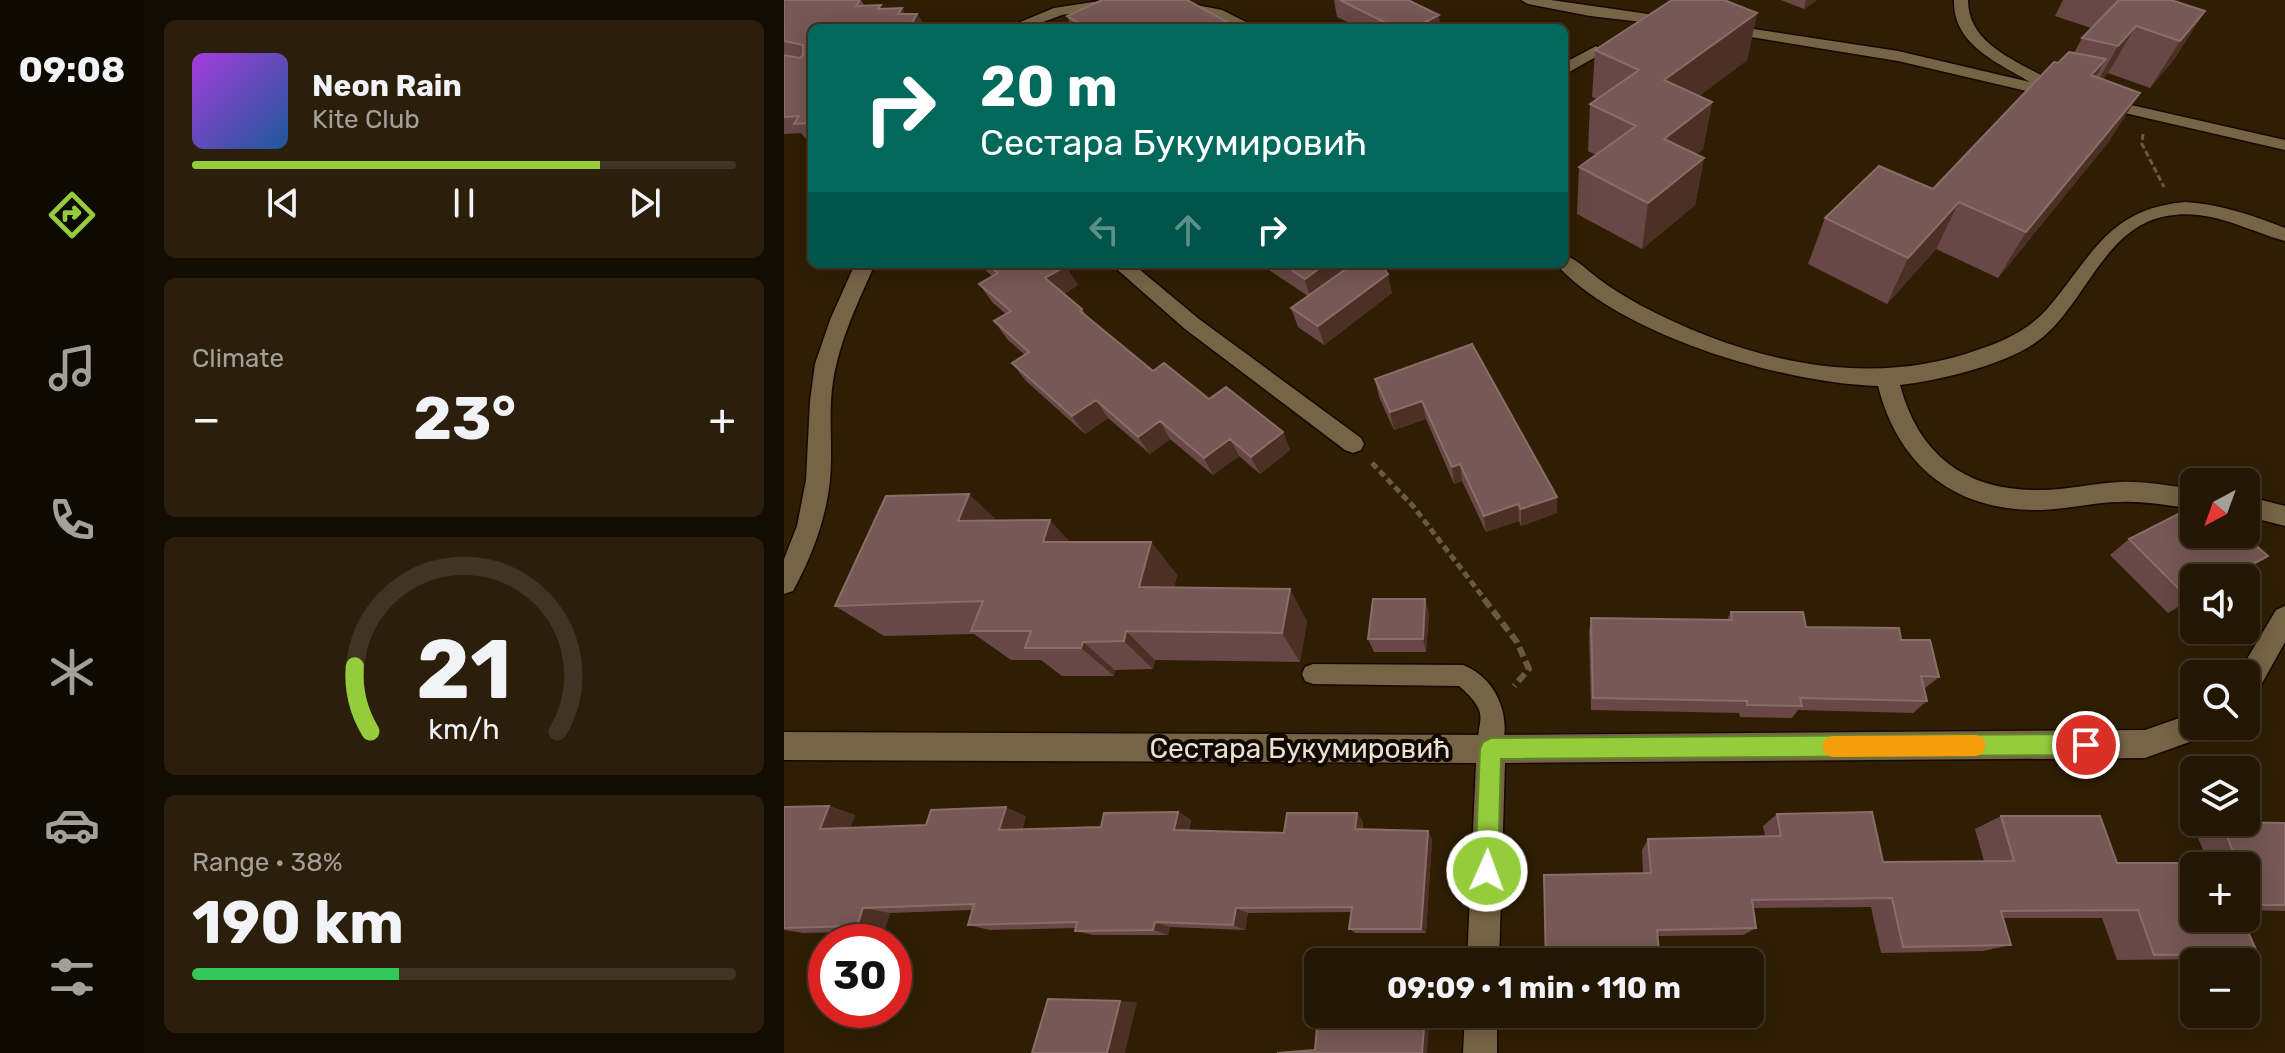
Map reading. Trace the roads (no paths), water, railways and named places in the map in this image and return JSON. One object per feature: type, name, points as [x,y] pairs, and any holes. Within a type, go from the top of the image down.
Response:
[{"type":"street","points":[[1528,0],[1860,49],[2285,145]]},
{"type":"street","points":[[1961,0],[1961,17],[1974,37],[1996,55],[2040,81],[2049,91]]},
{"type":"street","points":[[1021,24],[1059,6],[1139,2]]},
{"type":"street","points":[[1164,3],[1217,13],[1242,24]]},
{"type":"street","points":[[1568,68],[1596,51]]},
{"type":"street","points":[[1568,265],[1638,312],[1703,341],[1782,365],[1887,378],[1928,374],[1961,364],[2016,343],[2037,331],[2058,309],[2103,246],[2140,219],[2180,209],[2230,214],[2285,235]]},
{"type":"street","points":[[784,583],[806,530],[815,497],[822,380],[830,347],[863,268]]},
{"type":"street","points":[[1126,268],[1192,324],[1353,444]]},
{"type":"street","points":[[1887,378],[1895,412],[1917,452],[1935,469],[1963,486],[1996,496],[2037,500],[2122,491],[2180,497]]},
{"type":"street","points":[[2260,510],[2285,516]]},
{"type":"street","points":[[2260,661],[2285,618]]},
{"type":"street","name":"Сестара Букумировић","points":[[784,746],[1491,749],[2145,744],[2180,732]]},
{"type":"street","points":[[1484,948],[1491,749]]},
{"type":"street","points":[[1480,1053],[1481,1028]]},
{"type":"lane","points":[[1313,674],[1463,676],[1485,694],[1492,710],[1491,749]]}]
